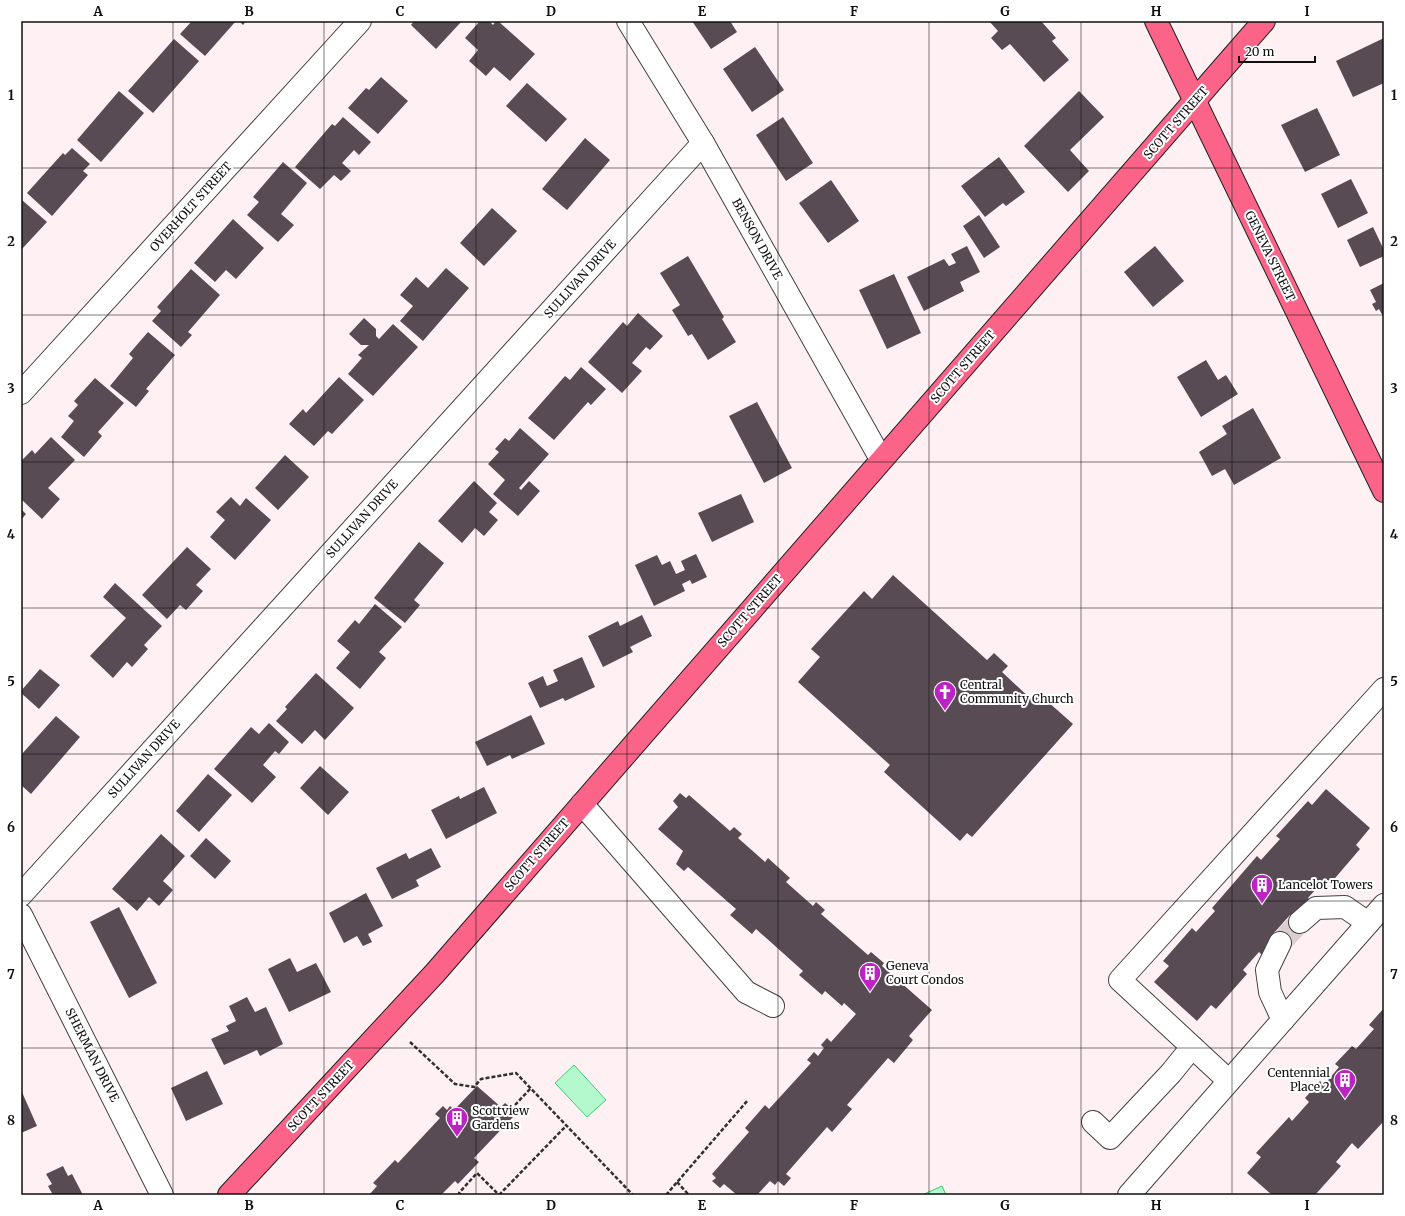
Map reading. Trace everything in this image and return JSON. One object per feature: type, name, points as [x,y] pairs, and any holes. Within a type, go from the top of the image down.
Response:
[{"type":"main road","name":"GENEVA STREET","points":[[1156,21],[1384,491]]},
{"type":"main road","name":"SCOTT STREET","points":[[229,1195],[435,972],[1264,21]]},
{"type":"street","name":"OVERHOLT STREET","points":[[21,393],[360,21]]},
{"type":"street","name":"BENSON DRIVE","points":[[628,21],[703,143],[881,459]]},
{"type":"street","name":"SULLIVAN DRIVE","points":[[21,895],[703,143]]},
{"type":"street","points":[[1229,1081],[1120,980],[1384,689]]},
{"type":"street","points":[[582,804],[746,992],[773,1006]]},
{"type":"street","points":[[1129,1195],[1384,905]]},
{"type":"street","points":[[1300,922],[1316,908],[1345,907],[1368,923]]},
{"type":"street","name":"SHERMAN DRIVE","points":[[21,915],[162,1195]]},
{"type":"street","points":[[1280,943],[1267,970],[1270,992],[1283,1020]]},
{"type":"street","points":[[1094,1122],[1110,1138],[1171,1073],[1192,1047]]},
{"type":"path","points":[[410,1042],[456,1084],[474,1087],[481,1079],[516,1073],[633,1195]]},
{"type":"path","points":[[515,1105],[531,1088]]},
{"type":"path","points":[[666,1195],[748,1100]]},
{"type":"path","points":[[461,1195],[458,1192],[477,1173],[499,1195],[566,1126]]},
{"type":"path","points":[[677,1182],[688,1195]]},
{"type":"shaded area","points":[[574,1065],[606,1100],[587,1117],[555,1083]]},
{"type":"shaded area","points":[[942,1186],[946,1195],[922,1195]]},
{"type":"building","points":[[192,21],[236,21],[205,56],[180,34]]},
{"type":"building","points":[[239,21],[246,21],[243,25]]},
{"type":"building","points":[[414,21],[462,21],[436,49],[411,25]]},
{"type":"building","points":[[480,21],[489,21],[493,25],[496,21],[498,21],[535,54],[510,81],[494,67],[486,76],[469,61],[478,50],[465,38]]},
{"type":"building","points":[[692,21],[730,21],[737,32],[711,49]]},
{"type":"building","points":[[989,21],[1041,21],[1056,38],[1052,41],[1069,60],[1044,82],[1010,44],[1002,50],[991,38],[998,31]]},
{"type":"building","points":[[1384,38],[1384,83],[1353,97],[1336,61]]},
{"type":"building","points":[[174,39],[199,61],[153,113],[128,91]]},
{"type":"building","points":[[755,47],[784,90],[752,112],[723,69]]},
{"type":"building","points":[[381,77],[408,101],[378,134],[348,108],[366,88],[369,90]]},
{"type":"building","points":[[527,83],[567,119],[546,142],[506,106]]},
{"type":"building","points":[[119,91],[144,113],[101,162],[77,140]]},
{"type":"building","points":[[1079,91],[1104,117],[1070,150],[1089,171],[1068,192],[1024,146]]},
{"type":"building","points":[[1317,108],[1340,155],[1305,172],[1281,125]]},
{"type":"building","points":[[343,117],[371,142],[359,155],[354,150],[342,163],[351,171],[341,181],[334,175],[320,189],[295,167],[332,124],[335,126]]},
{"type":"building","points":[[783,117],[813,163],[786,181],[756,135]]},
{"type":"building","points":[[585,138],[610,160],[567,210],[542,189]]},
{"type":"building","points":[[72,148],[90,164],[83,171],[88,175],[52,216],[27,193],[63,153],[65,155]]},
{"type":"building","points":[[999,157],[1025,192],[1006,206],[1003,203],[985,217],[961,186]]},
{"type":"building","points":[[283,162],[307,183],[281,214],[294,225],[278,242],[247,215],[259,202],[253,197]]},
{"type":"building","points":[[1351,179],[1368,213],[1338,228],[1321,194]]},
{"type":"building","points":[[831,180],[859,221],[828,243],[799,203]]},
{"type":"building","points":[[22,200],[47,222],[21,250],[21,201]]},
{"type":"building","points":[[492,208],[517,231],[484,266],[460,243]]},
{"type":"building","points":[[979,215],[1000,247],[984,258],[963,226]]},
{"type":"building","points":[[233,219],[264,248],[236,279],[226,270],[215,282],[194,263]]},
{"type":"building","points":[[1373,227],[1384,250],[1384,256],[1360,267],[1347,240]]},
{"type":"building","points":[[967,246],[980,272],[960,282],[964,291],[924,311],[907,277],[944,259],[949,266],[956,263],[951,254]]},
{"type":"building","points":[[1155,246],[1184,281],[1153,307],[1124,272]]},
{"type":"building","points":[[688,256],[724,317],[722,319],[736,342],[708,360],[692,334],[688,336],[672,310],[680,305],[660,273]]},
{"type":"building","points":[[446,268],[469,288],[423,341],[400,321],[413,306],[400,295],[416,277],[428,288]]},
{"type":"building","points":[[191,269],[220,295],[188,332],[192,335],[181,347],[152,321],[161,311],[157,307]]},
{"type":"building","points":[[894,274],[921,333],[887,349],[859,290]]},
{"type":"building","points":[[1384,283],[1384,318],[1379,309],[1376,311],[1372,304],[1376,302],[1370,290]]},
{"type":"building","points":[[638,313],[663,336],[650,350],[646,347],[632,363],[642,371],[622,393],[588,362],[623,322],[627,326]]},
{"type":"building","points":[[364,318],[376,329],[376,336],[379,339],[393,324],[418,347],[373,396],[348,374],[362,358],[358,355],[369,345],[361,345],[349,334]]},
{"type":"building","points":[[148,332],[175,355],[146,389],[149,391],[136,407],[110,386],[133,358],[129,354]]},
{"type":"building","points":[[1206,360],[1218,380],[1226,375],[1238,394],[1201,417],[1177,377]]},
{"type":"building","points":[[581,367],[606,389],[591,405],[588,402],[554,440],[528,418],[565,376],[570,380]]},
{"type":"building","points":[[339,377],[364,400],[332,434],[328,431],[314,446],[289,424],[303,409],[306,413]]},
{"type":"building","points":[[95,378],[124,403],[98,432],[102,436],[84,457],[61,437],[74,421],[68,416],[78,405],[74,401]]},
{"type":"building","points":[[757,402],[792,468],[764,483],[729,416]]},
{"type":"building","points":[[1253,408],[1281,458],[1234,485],[1225,469],[1212,476],[1199,452],[1227,434],[1222,426]]},
{"type":"building","points":[[520,428],[549,454],[519,488],[521,490],[529,481],[540,491],[518,516],[493,494],[505,480],[488,464],[499,452],[495,449],[505,438],[509,441]]},
{"type":"building","points":[[51,437],[75,460],[48,488],[60,499],[42,519],[21,499],[21,461],[32,450],[35,454]]},
{"type":"building","points":[[285,455],[309,477],[278,510],[255,488]]},
{"type":"building","points":[[474,481],[497,503],[489,512],[498,520],[484,536],[475,528],[462,543],[438,521]]},
{"type":"building","points":[[741,494],[754,522],[712,542],[698,513]]},
{"type":"building","points":[[231,497],[240,506],[246,498],[271,520],[235,560],[210,537],[225,520],[216,512]]},
{"type":"building","points":[[21,509],[26,514],[21,520]]},
{"type":"building","points":[[419,542],[444,563],[414,600],[420,605],[405,623],[374,598]]},
{"type":"building","points":[[187,547],[211,569],[196,585],[203,591],[186,610],[180,605],[167,619],[142,595]]},
{"type":"building","points":[[696,554],[707,577],[692,584],[690,580],[682,584],[685,591],[654,606],[635,565],[657,555],[662,565],[670,561],[676,574],[685,570],[681,561]]},
{"type":"building","name":"Central Community Church","points":[[893,575],[987,660],[994,653],[1008,666],[1002,672],[1032,700],[1038,693],[1073,724],[972,837],[967,833],[960,841],[884,772],[890,765],[798,682],[820,657],[811,649],[864,591],[872,599]]},
{"type":"building","points":[[115,583],[162,626],[144,645],[148,649],[132,667],[127,662],[113,678],[90,656],[126,618],[103,597]]},
{"type":"building","points":[[375,604],[402,627],[379,652],[386,658],[360,689],[336,668],[350,652],[337,641],[355,620],[359,624]]},
{"type":"building","points":[[642,615],[652,636],[630,647],[633,652],[603,667],[588,636],[618,621],[620,626]]},
{"type":"building","points":[[582,657],[595,687],[565,701],[563,698],[540,708],[528,683],[543,676],[547,686],[558,681],[553,670]]},
{"type":"building","points":[[40,669],[60,685],[39,709],[21,693],[21,691]]},
{"type":"building","points":[[316,673],[354,708],[325,740],[315,730],[302,744],[276,721],[287,709],[285,707]]},
{"type":"building","points":[[531,715],[545,744],[512,759],[510,755],[487,766],[475,742]]},
{"type":"building","points":[[56,716],[80,737],[31,794],[21,785],[21,755]]},
{"type":"building","points":[[269,723],[289,742],[279,754],[275,751],[263,765],[276,777],[252,803],[214,769],[251,727],[259,734]]},
{"type":"building","points":[[320,766],[349,792],[328,815],[300,788]]},
{"type":"building","points":[[208,774],[232,795],[199,832],[176,811]]},
{"type":"building","points":[[484,787],[497,813],[446,839],[431,810],[459,796],[460,799]]},
{"type":"building","name":"Lancelot Towers","points":[[1326,789],[1370,828],[1356,845],[1360,849],[1330,884],[1325,879],[1308,898],[1313,903],[1297,921],[1290,915],[1273,934],[1279,939],[1264,957],[1259,952],[1243,970],[1247,974],[1216,1009],[1211,1005],[1197,1021],[1154,982],[1169,966],[1163,961],[1192,928],[1196,932],[1215,911],[1212,908],[1257,856],[1261,860],[1280,839],[1276,836],[1308,801],[1312,805]]},
{"type":"building","name":"Geneva Court Condos","points":[[680,793],[686,798],[689,795],[730,831],[734,827],[742,834],[738,838],[765,862],[768,858],[790,878],[786,882],[813,906],[816,902],[825,910],[821,914],[868,955],[871,952],[884,963],[882,966],[932,1010],[909,1036],[913,1040],[894,1063],[888,1058],[847,1105],[852,1109],[832,1132],[827,1127],[786,1174],[791,1178],[784,1186],[778,1181],[775,1185],[770,1181],[757,1195],[737,1195],[724,1184],[720,1188],[712,1181],[716,1178],[712,1174],[749,1132],[745,1128],[765,1105],[769,1109],[811,1063],[807,1060],[814,1052],[818,1056],[824,1048],[821,1045],[827,1038],[831,1042],[856,1014],[844,1003],[842,1006],[825,991],[822,995],[799,975],[803,971],[756,929],[752,934],[730,915],[736,909],[688,867],[684,871],[676,864],[683,851],[658,829],[678,807],[673,801]]},
{"type":"building","points":[[161,834],[185,856],[163,881],[173,890],[159,906],[149,897],[137,911],[112,889]]},
{"type":"building","points":[[206,838],[231,861],[215,879],[190,856]]},
{"type":"building","points":[[431,848],[441,867],[416,880],[419,886],[392,899],[376,868],[406,853],[409,859]]},
{"type":"building","points":[[366,893],[383,926],[368,934],[372,942],[363,946],[357,936],[344,943],[329,913]]},
{"type":"building","points":[[119,907],[157,983],[129,998],[90,922]]},
{"type":"building","points":[[290,958],[297,972],[316,963],[331,992],[289,1012],[268,969]]},
{"type":"building","points":[[247,997],[255,1012],[266,1007],[283,1044],[260,1056],[257,1050],[224,1065],[211,1039],[229,1031],[226,1026],[236,1021],[229,1006]]},
{"type":"building","name":"Centennial Place 2","points":[[1384,1008],[1384,1121],[1358,1149],[1352,1143],[1336,1162],[1341,1166],[1315,1195],[1272,1195],[1247,1173],[1261,1157],[1256,1153],[1289,1117],[1292,1121],[1309,1102],[1305,1098],[1320,1081],[1324,1085],[1339,1067],[1335,1064],[1352,1046],[1356,1049],[1374,1029],[1369,1025]]},
{"type":"building","points":[[207,1071],[223,1104],[186,1121],[171,1088]]},
{"type":"building","name":"Scottview Gardens","points":[[477,1086],[501,1107],[505,1103],[514,1110],[510,1114],[513,1117],[474,1158],[479,1162],[458,1184],[455,1181],[441,1195],[369,1195],[377,1186],[373,1183],[395,1160],[398,1163],[440,1118],[435,1114],[443,1106],[447,1110],[450,1106],[454,1110]]},
{"type":"building","points":[[21,1090],[37,1126],[21,1133]]},
{"type":"building","points":[[63,1166],[68,1176],[72,1174],[83,1195],[53,1195],[48,1186],[52,1184],[46,1174]]},
{"type":"tunnel","points":[[1280,943],[1300,922]]},
{"type":"place","name":"Central Community Church","points":[[945,712]]},
{"type":"place","name":"Lancelot Towers","points":[[1262,904]]},
{"type":"place","name":"Geneva Court Condos","points":[[870,992]]},
{"type":"place","name":"Centennial Place 2","points":[[1345,1100]]},
{"type":"place","name":"Scottview Gardens","points":[[457,1138]]}]
